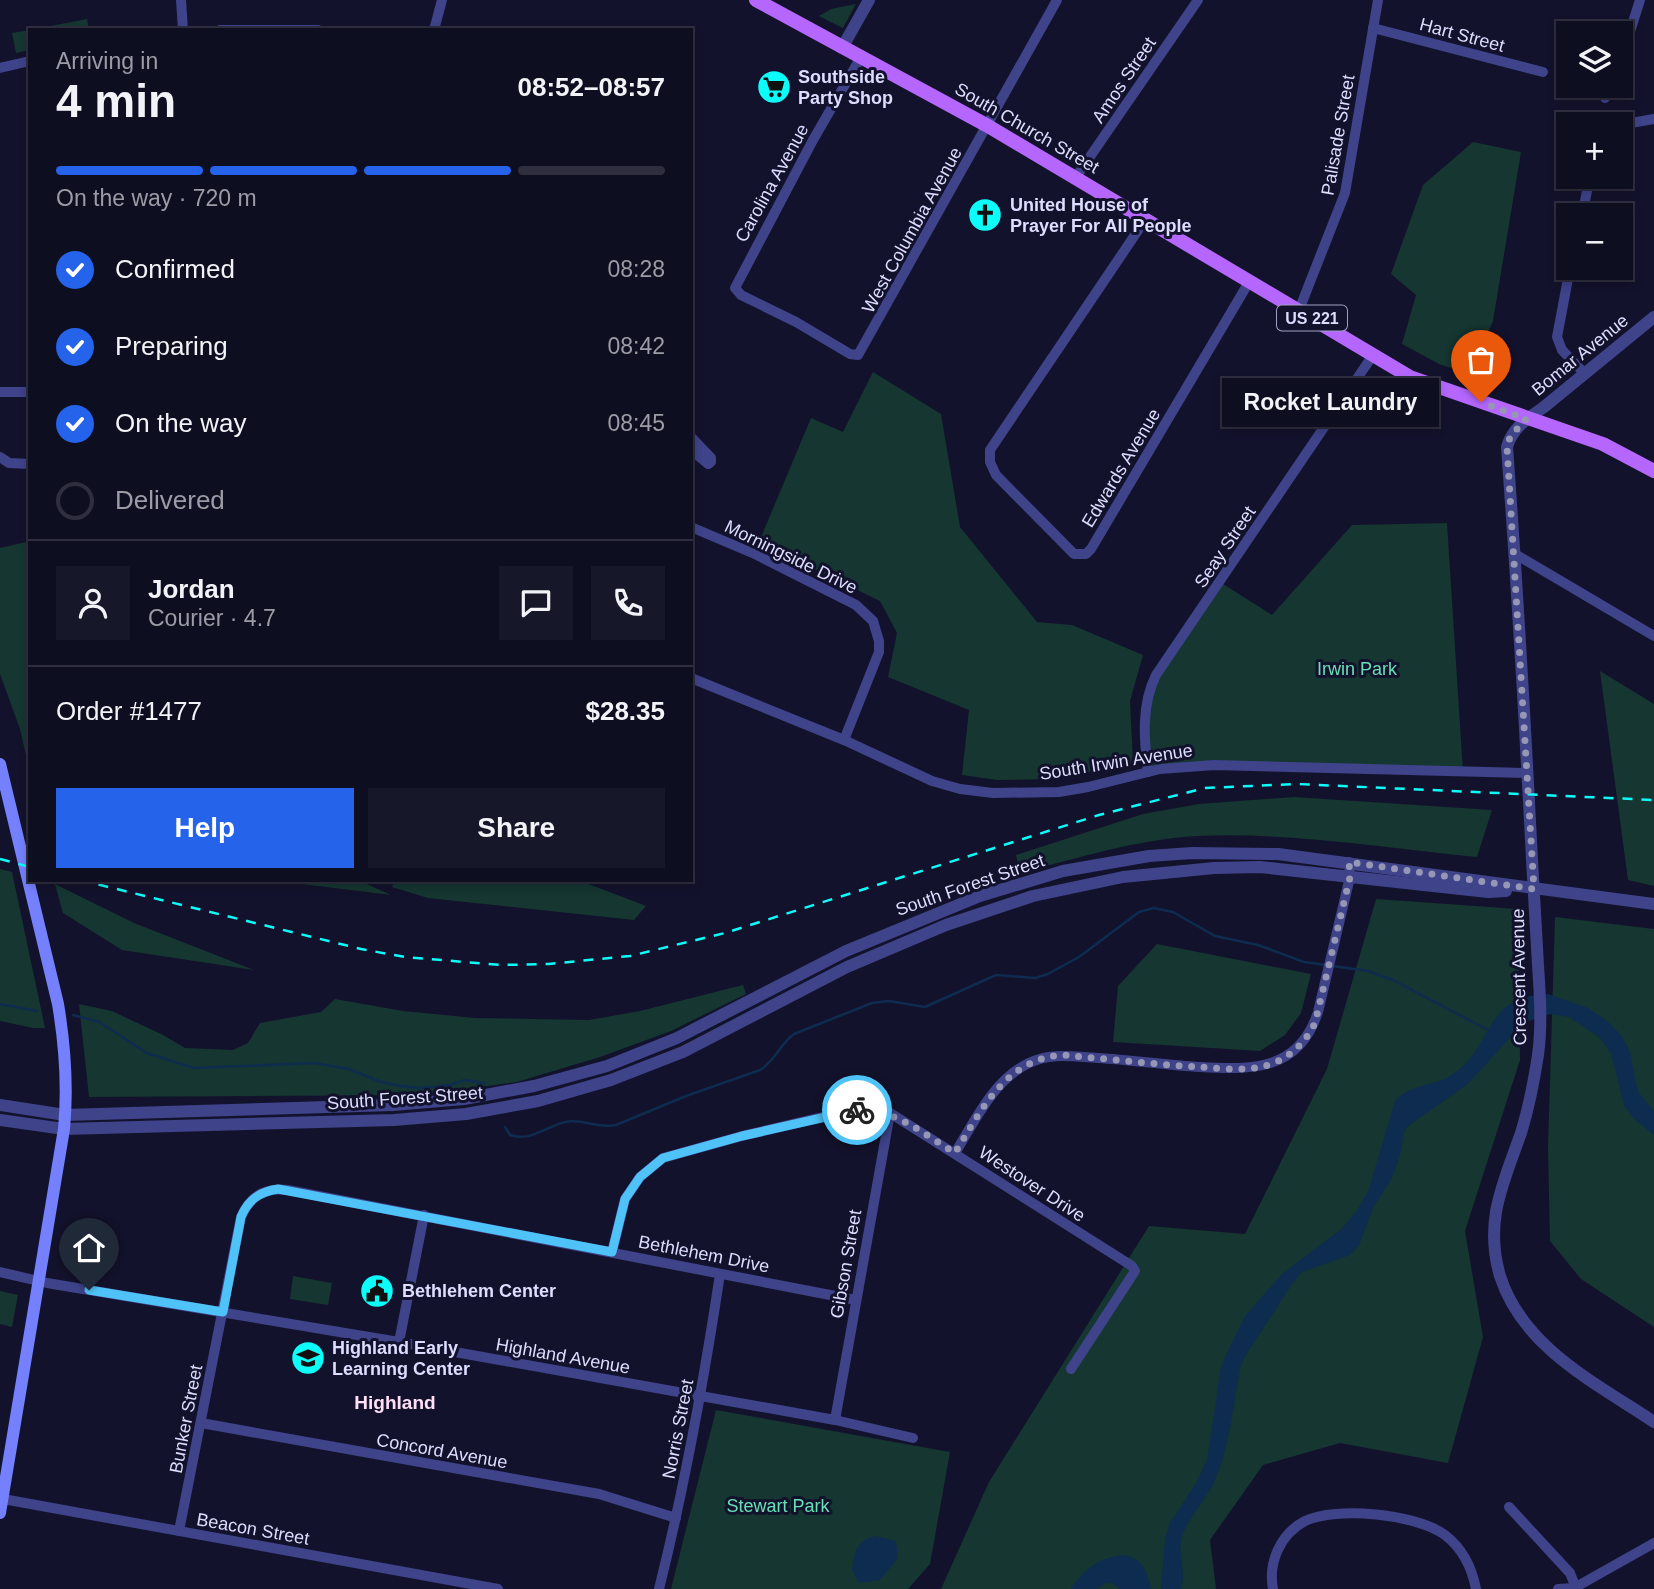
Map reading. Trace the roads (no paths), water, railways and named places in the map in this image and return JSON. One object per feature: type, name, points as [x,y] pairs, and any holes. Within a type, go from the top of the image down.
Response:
[{"type":"main road","name":"South Church Street","points":[[757,0],[988,126],[1410,377],[1603,444],[1654,471]]},
{"type":"main road","points":[[0,764],[28,880]]},
{"type":"main road","points":[[0,1513],[65,1115],[65,1065],[58,1004],[29,882]]},
{"type":"street","points":[[181,0],[183,28]]},
{"type":"street","points":[[435,28],[442,0]]},
{"type":"street","points":[[842,48],[869,0]]},
{"type":"street","name":"West Columbia Avenue","points":[[863,349],[1056,0]]},
{"type":"street","name":"Amos Street","points":[[1076,177],[1198,0]]},
{"type":"street","name":"Palisade Street","points":[[1299,310],[1345,193],[1378,0]]},
{"type":"street","points":[[1633,22],[1640,0]]},
{"type":"street","name":"Hart Street","points":[[1373,28],[1543,72]]},
{"type":"street","name":"Carolina Avenue","points":[[860,57],[735,288],[741,295],[796,322],[850,354],[858,355],[863,349]]},
{"type":"street","points":[[0,68],[28,61]]},
{"type":"street","points":[[1633,123],[1654,119]]},
{"type":"street","name":"Edwards Avenue","points":[[1145,220],[990,450],[989,462],[993,471],[1074,554],[1082,555],[1091,549],[1249,282]]},
{"type":"street","points":[[1568,280],[1557,337],[1562,350],[1584,373]]},
{"type":"street","name":"Bomar Avenue","points":[[1526,419],[1654,317]]},
{"type":"street","name":"Seay Street","points":[[1148,772],[1146,716],[1150,690],[1156,675],[1373,355]]},
{"type":"street","points":[[0,391],[28,392]]},
{"type":"street","name":"Crescent Avenue","points":[[1526,419],[1510,437],[1507,447],[1528,773],[1540,1041],[1528,1106],[1494,1214],[1493,1243],[1502,1280],[1518,1313],[1542,1342],[1584,1377],[1654,1422]]},
{"type":"street","points":[[693,440],[712,458],[712,462],[704,463],[693,452]]},
{"type":"street","points":[[0,457],[9,463],[28,464]]},
{"type":"street","name":"Morningside Drive","points":[[693,528],[757,555],[856,605],[873,621],[879,641],[878,652],[844,740]]},
{"type":"street","points":[[1515,554],[1654,636]]},
{"type":"street","name":"South Irwin Avenue","points":[[693,679],[844,740],[932,781],[960,789],[993,793],[1059,792],[1184,766],[1250,765],[1528,773]]},
{"type":"street","name":"South Forest Street","points":[[0,1105],[65,1115],[393,1105],[499,1093],[570,1077],[642,1053],[714,1020],[846,951],[980,896],[1021,882],[1106,862],[1192,853],[1278,854],[1534,889]]},
{"type":"street","points":[[955,1153],[999,1085],[1018,1070],[1039,1059],[1062,1055],[1243,1069],[1276,1062],[1295,1050],[1310,1033],[1318,1012],[1350,877],[1349,862]]},
{"type":"street","name":"South Forest Street","points":[[0,1120],[64,1129],[394,1120],[502,1108],[575,1091],[648,1067],[721,1033],[810,985],[946,925],[1033,896],[1123,877],[1214,868],[1260,867],[1488,892],[1534,889]]},
{"type":"street","points":[[1534,889],[1654,904]]},
{"type":"street","name":"Westover Drive","points":[[612,1252],[625,1199],[640,1177],[663,1158],[852,1110],[876,1110],[890,1114],[955,1153],[1132,1266],[1135,1271],[1071,1368]]},
{"type":"street","name":"Gibson Street","points":[[835,1420],[890,1114]]},
{"type":"street","name":"Bethlehem Drive","points":[[223,1312],[244,1208],[259,1194],[278,1189],[856,1300]]},
{"type":"street","points":[[399,1342],[424,1216]]},
{"type":"street","name":"Highland Avenue","points":[[0,1272],[835,1420],[912,1438]]},
{"type":"street","name":"Norris Street","points":[[659,1589],[677,1518],[701,1396],[720,1274]]},
{"type":"street","name":"Bunker Street","points":[[179,1531],[223,1312]]},
{"type":"street","name":"Concord Avenue","points":[[201,1423],[599,1494],[677,1518]]},
{"type":"street","name":"Beacon Street","points":[[3,1499],[498,1589]]},
{"type":"street","points":[[1509,1507],[1570,1573],[1574,1589]]},
{"type":"street","points":[[1273,1589],[1272,1570],[1275,1555],[1284,1539],[1296,1527],[1321,1517],[1369,1514],[1409,1519],[1443,1533],[1466,1560],[1476,1589]]},
{"type":"street","points":[[1558,1589],[1574,1589],[1654,1544]]},
{"type":"water","points":[[1548,994],[1588,1008],[1606,1020],[1621,1035],[1630,1052],[1638,1092],[1654,1111],[1654,1135],[1633,1118],[1624,1105],[1611,1053],[1599,1037],[1569,1017],[1550,1014],[1523,1023],[1468,1084],[1408,1126],[1392,1178],[1373,1208],[1359,1245],[1350,1255],[1302,1272],[1244,1358],[1220,1467],[1211,1487],[1186,1526],[1181,1541],[1181,1589],[1161,1589],[1165,1539],[1170,1523],[1196,1483],[1207,1460],[1221,1367],[1245,1316],[1282,1274],[1341,1229],[1356,1212],[1368,1192],[1395,1101],[1408,1091],[1453,1074],[1466,1063],[1500,1013],[1511,1003]]},
{"type":"water","points":[[875,1536],[896,1541],[898,1558],[880,1580],[859,1583],[852,1570],[855,1552],[863,1541]]},
{"type":"water","points":[[1125,1555],[1141,1564],[1152,1589],[1120,1589],[1112,1583],[1106,1583],[1097,1589],[1071,1589],[1081,1575],[1094,1565]]},
{"type":"waterway","points":[[505,1127],[510,1135],[525,1137],[571,1121],[603,1126],[616,1125],[686,1096],[760,1070],[794,1034],[872,1003],[889,1001],[925,1007],[996,975],[1035,978],[1048,974],[1079,957],[1139,912],[1154,908],[1173,912],[1215,936],[1258,945],[1304,962],[1326,965]]},
{"type":"waterway","points":[[1333,966],[1368,971],[1393,980],[1490,1031]]},
{"type":"waterway","points":[[0,1004],[37,1011]]},
{"type":"waterway","points":[[73,1015],[99,1022],[147,1053],[194,1068],[314,1063],[349,1069],[381,1082],[400,1086],[420,1088],[450,1085],[465,1080],[484,1083]]},
{"type":"railway","points":[[88,882],[361,949],[405,957],[501,965],[549,964],[630,956],[725,933],[1099,815],[1205,788],[1297,784],[1654,800]]},
{"type":"railway","points":[[0,859],[28,866]]},
{"type":"place","name":"Southside Party Shop","points":[[774,87]]},
{"type":"place","name":"United House of Prayer For All People","points":[[985,215]]},
{"type":"place","name":"Rocket Laundry","points":[[1481,402]]},
{"type":"place","name":"Bethlehem Center","points":[[377,1291]]},
{"type":"place","name":"Highland Early Learning Center","points":[[308,1358]]},
{"type":"district","name":"Highland","points":[[395,1402]]},
{"type":"park label","name":"Irwin Park","points":[[1357,669]]},
{"type":"park label","name":"Stewart Park","points":[[778,1506]]}]
